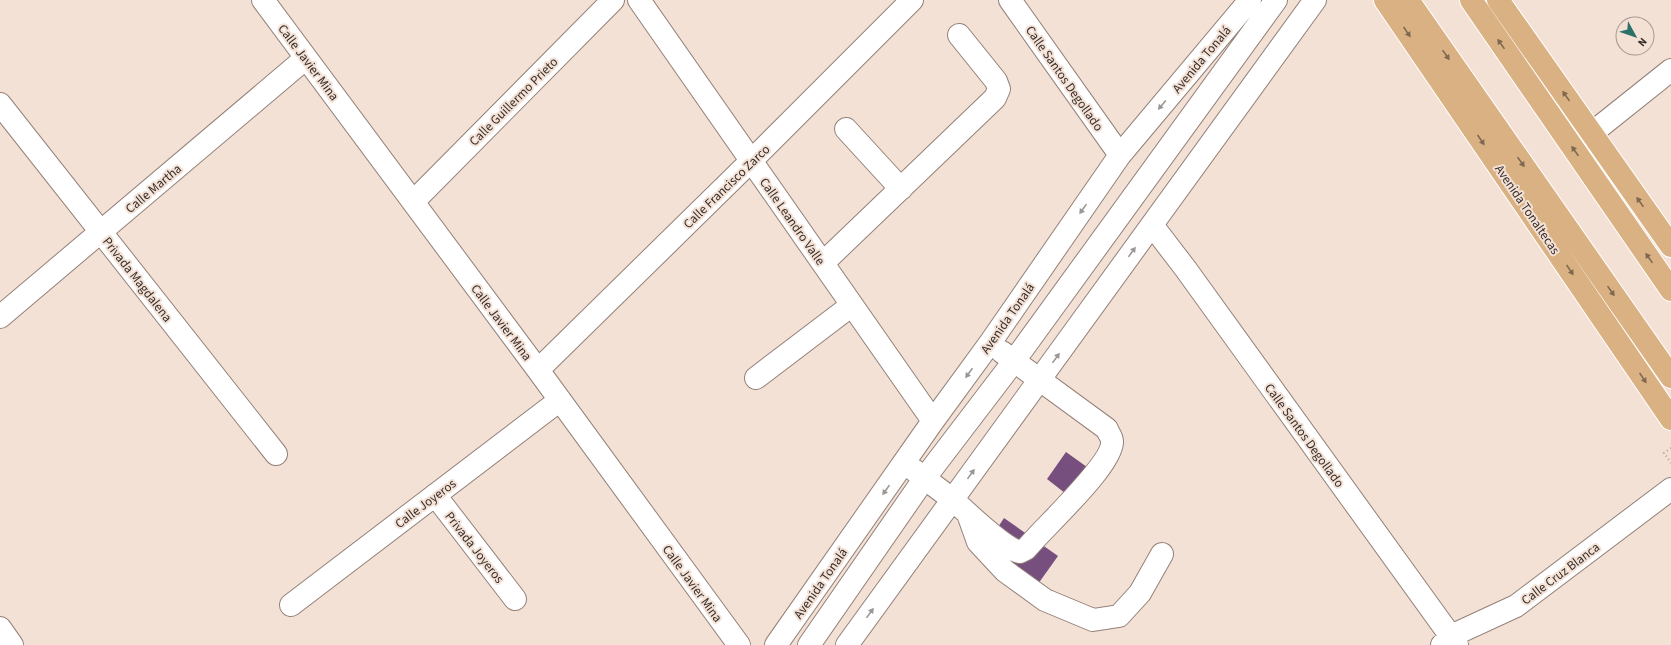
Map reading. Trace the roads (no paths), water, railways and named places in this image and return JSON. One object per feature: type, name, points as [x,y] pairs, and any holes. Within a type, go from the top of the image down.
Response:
[{"type":"main road","name":"Avenida Tonaltecas","points":[[1385,0],[1671,419]]},
{"type":"main road","name":"Avenida Tonaltecas","points":[[1408,0],[1671,377]]},
{"type":"main road","points":[[1471,0],[1671,290]]},
{"type":"main road","points":[[1498,0],[1671,246]]},
{"type":"street","name":"Calle Javier Mina","points":[[263,0],[538,370],[739,645]]},
{"type":"street","name":"Calle Guillermo Prieto","points":[[413,202],[613,0]]},
{"type":"street","name":"Calle Leandro Valle","points":[[639,0],[933,422]]},
{"type":"street","name":"Calle Francisco Zarco","points":[[538,370],[751,161],[912,0]]},
{"type":"street","name":"Calle Santos Degollado","points":[[1010,0],[1120,155]]},
{"type":"street","name":"Avenida Tonalá","points":[[776,645],[990,343],[1120,155],[1250,0]]},
{"type":"street","points":[[809,645],[924,479],[1014,361],[1276,0]]},
{"type":"street","points":[[847,645],[959,506],[1039,381],[1315,0]]},
{"type":"street","points":[[823,263],[995,98],[999,89],[996,81],[960,35]]},
{"type":"street","name":"Calle Martha","points":[[0,317],[306,58]]},
{"type":"street","points":[[1592,133],[1671,70]]},
{"type":"street","name":"Privada Magdalena","points":[[0,104],[276,454]]},
{"type":"street","points":[[846,129],[901,189]]},
{"type":"street","name":"Calle Santos Degollado","points":[[1152,225],[1185,268],[1450,642]]},
{"type":"street","points":[[756,378],[852,305]]},
{"type":"street","points":[[905,463],[1015,551],[1020,552],[1026,549],[1094,475],[1111,449],[1112,440],[1107,430],[1039,381],[990,343]]},
{"type":"street","name":"Calle Joyeros","points":[[291,605],[560,400]]},
{"type":"street","name":"Calle Cruz Blanca","points":[[1450,642],[1516,606],[1671,489]]},
{"type":"street","name":"Privada Joyeros","points":[[435,495],[515,599]]},
{"type":"street","points":[[959,506],[978,542],[1005,571],[1045,600],[1093,620],[1119,616],[1140,593],[1162,554]]},
{"type":"street","points":[[0,628],[12,645]]}]
